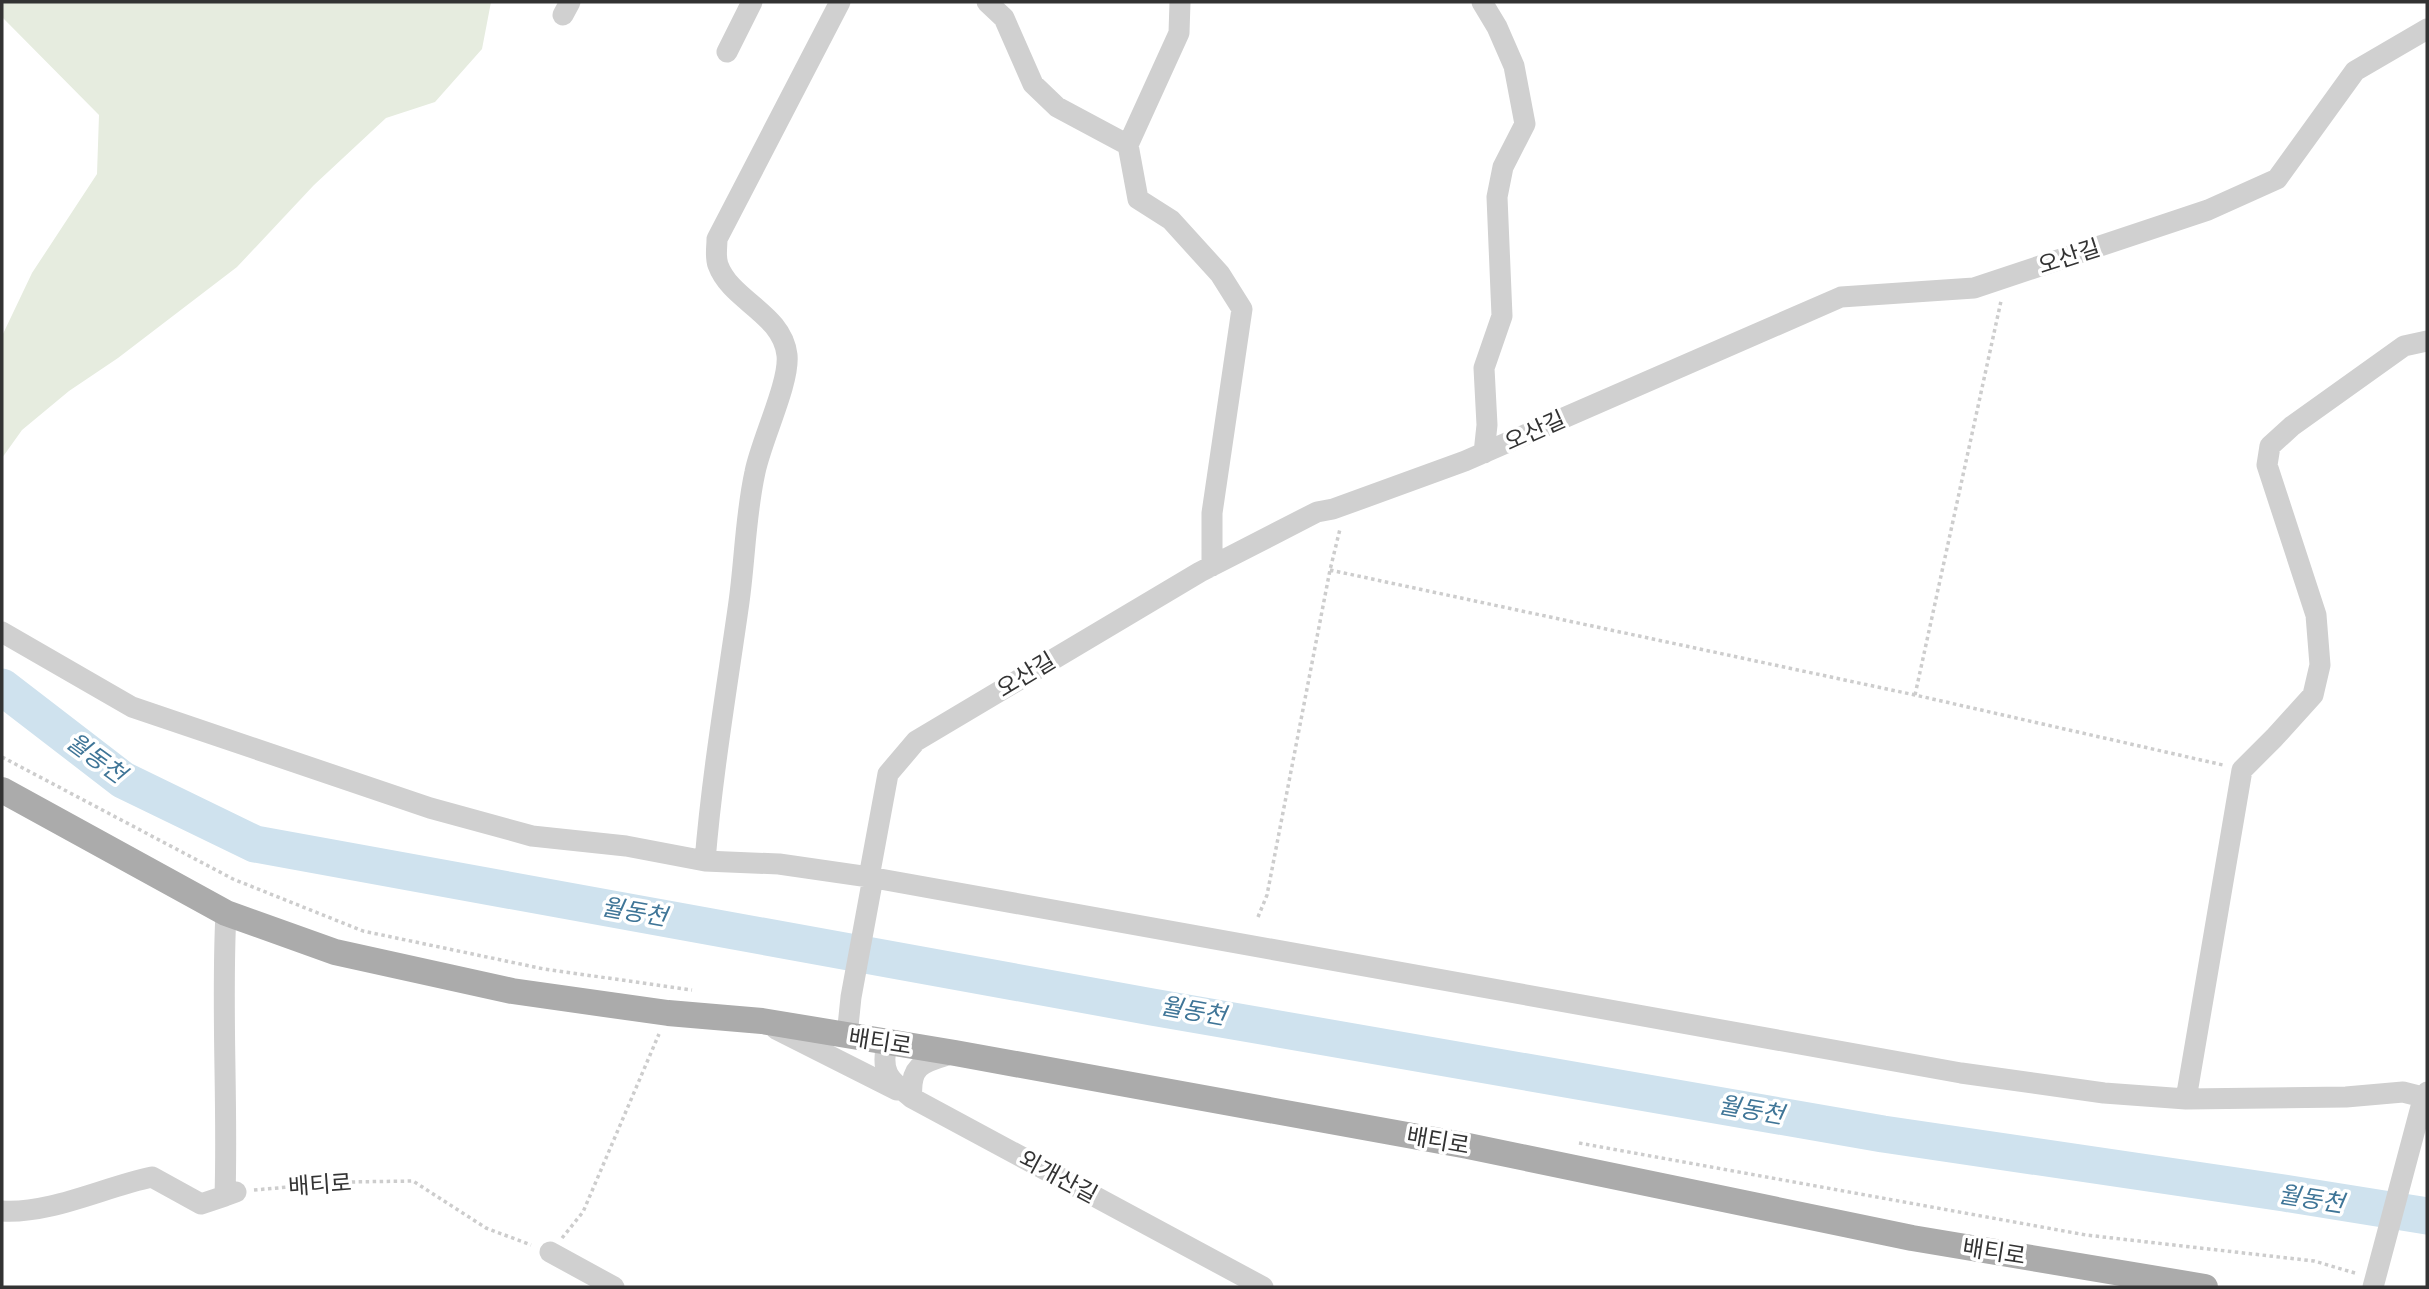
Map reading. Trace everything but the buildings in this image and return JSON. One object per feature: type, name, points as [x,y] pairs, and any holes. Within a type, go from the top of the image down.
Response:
[{"type":"main road","name":"배티로","points":[[2,790],[226,913],[335,953],[512,991],[668,1013],[762,1021],[955,1053],[1468,1146],[1912,1238],[2205,1287]]},
{"type":"street","points":[[727,52],[752,2]]},
{"type":"street","points":[[705,861],[709,802],[738,607],[749,503],[759,457],[787,372],[787,355],[779,331],[725,278],[717,263],[718,239],[840,2]]},
{"type":"street","points":[[987,2],[1003,18],[1033,84],[1058,107],[1128,145]]},
{"type":"street","points":[[1180,2],[1179,33],[1128,145],[1138,199],[1171,220],[1220,274],[1242,309],[1212,513],[1212,566]]},
{"type":"street","points":[[1482,2],[1514,65],[1525,124],[1503,167],[1497,197],[1502,316],[1485,368],[1488,425],[1484,453]]},
{"type":"street","name":"오산길","points":[[847,1036],[888,774],[916,741],[1212,566],[1317,512],[1333,509],[1484,453],[1841,297],[1973,288],[2208,211],[2277,179],[2355,71],[2427,29]]},
{"type":"street","points":[[2186,1099],[2242,770],[2313,695],[2320,665],[2316,615],[2267,465],[2270,446],[2292,426],[2404,346],[2427,341]]},
{"type":"street","points":[[2,632],[132,707],[430,808],[532,836],[626,846],[705,861],[779,864],[1961,1073],[2104,1093],[2186,1099],[2346,1097],[2403,1092],[2425,1098],[2374,1283]]},
{"type":"street","points":[[2,1211],[19,1212],[152,1177],[201,1204],[230,1194],[224,1081],[223,968],[226,913]]},
{"type":"street","points":[[762,1021],[912,1098]]},
{"type":"street","name":"외개산길","points":[[887,1043],[884,1065],[889,1079],[912,1098],[1263,1287]]},
{"type":"street","points":[[912,1098],[910,1080],[918,1067],[955,1053]]},
{"type":"street","points":[[550,1252],[614,1287]]},
{"type":"path","points":[[1915,695],[2001,304],[2001,279]]},
{"type":"path","points":[[1258,917],[1267,895],[1340,527],[1333,509]]},
{"type":"path","points":[[1330,570],[1915,695],[2242,770]]},
{"type":"path","points":[[2,757],[233,880],[363,931],[544,969],[695,990]]},
{"type":"path","points":[[550,1252],[583,1212],[668,1013]]},
{"type":"path","points":[[1571,1142],[2086,1235],[2314,1261],[2374,1283]]},
{"type":"path","name":"배티로","points":[[230,1194],[347,1182],[413,1181],[486,1228],[550,1252]]},
{"type":"shaded area","points":[[2,2],[491,2],[482,49],[435,102],[386,118],[314,185],[237,267],[118,358],[69,391],[22,430],[2,458],[2,336],[32,273],[97,174],[99,115],[2,17]]},
{"type":"waterway","name":"월동천","points":[[2,687],[123,780],[255,844],[1152,1007],[1883,1134],[2427,1216]]}]
